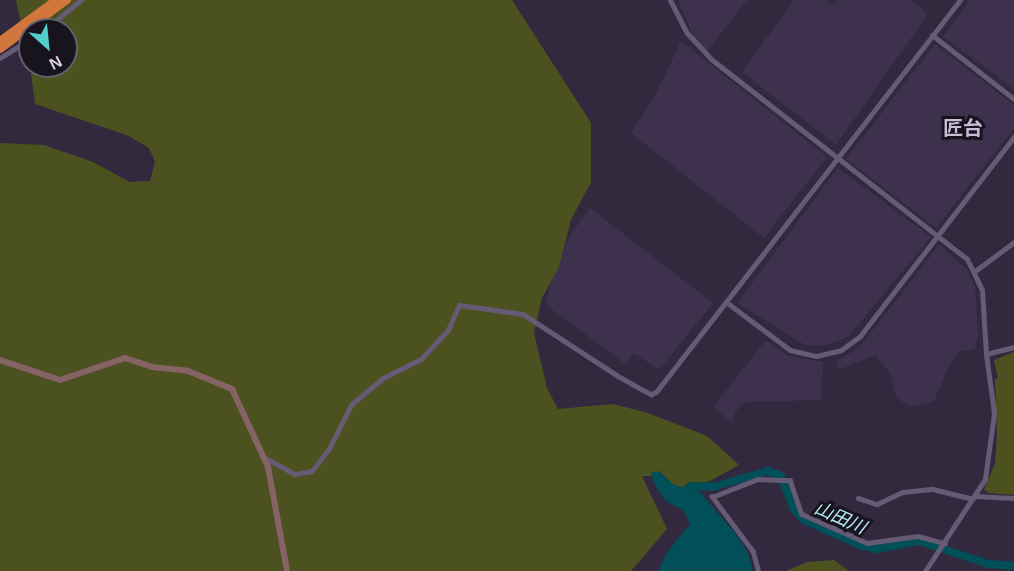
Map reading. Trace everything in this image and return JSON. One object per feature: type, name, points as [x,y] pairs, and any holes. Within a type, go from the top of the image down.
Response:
[{"type":"highway","points":[[0,41],[56,0]]},
{"type":"highway","points":[[0,49],[67,0]]},
{"type":"main road","points":[[0,360],[60,380],[125,358],[152,367],[188,371],[221,382],[236,393],[264,457],[287,571]]},
{"type":"street","points":[[59,18],[81,0]]},
{"type":"street","points":[[670,0],[687,33],[702,51],[938,235],[975,271],[981,290],[994,431],[985,479],[926,571]]},
{"type":"street","points":[[264,457],[295,474],[312,471],[330,447],[351,405],[383,378],[421,359],[448,330],[459,305],[523,314],[618,376],[651,394],[656,392],[960,0]]},
{"type":"street","points":[[932,35],[1014,99]]},
{"type":"street","points":[[0,58],[18,47]]},
{"type":"street","points":[[726,302],[790,350],[807,355],[830,355],[860,336],[1014,137]]},
{"type":"street","points":[[975,271],[1014,242]]},
{"type":"street","points":[[986,354],[1014,347]]},
{"type":"street","points":[[758,571],[753,552],[712,497],[758,479],[790,480],[802,514],[867,543],[918,536],[945,543]]},
{"type":"street","points":[[858,498],[877,504],[903,492],[933,489],[974,497],[1014,498]]},
{"type":"shaded area","points":[[16,0],[512,0],[591,123],[591,182],[571,220],[559,267],[542,298],[534,333],[547,388],[558,409],[613,404],[648,413],[707,436],[739,465],[710,481],[683,489],[669,489],[651,476],[642,476],[667,529],[631,571],[0,571],[0,143],[44,145],[93,162],[130,182],[150,181],[155,162],[149,148],[129,136],[35,104],[32,78],[78,78],[78,18],[20,18]]},
{"type":"shaded area","points":[[678,0],[747,0],[707,51],[695,40]]},
{"type":"shaded area","points":[[794,0],[825,0],[833,5],[837,0],[911,0],[928,14],[836,145],[742,72]]},
{"type":"shaded area","points":[[970,0],[1014,0],[1014,89],[943,36]]},
{"type":"shaded area","points":[[681,41],[827,157],[764,238],[631,133],[655,96]]},
{"type":"shaded area","points":[[935,44],[1014,105],[1014,128],[936,228],[846,159]]},
{"type":"shaded area","points":[[838,168],[931,237],[849,336],[826,345],[805,345],[737,303]]},
{"type":"shaded area","points":[[590,208],[713,303],[659,370],[634,353],[625,364],[546,305],[552,277],[571,234]]},
{"type":"shaded area","points":[[939,245],[967,269],[975,287],[978,335],[975,349],[960,351],[948,368],[934,401],[910,407],[896,397],[890,373],[875,355],[838,370],[836,361],[859,348]]},
{"type":"shaded area","points":[[766,340],[788,356],[823,362],[821,400],[745,402],[735,412],[732,424],[714,406]]},
{"type":"shaded area","points":[[1014,352],[1014,495],[988,493],[984,489],[995,464],[997,436],[995,379],[998,378],[994,360]]},
{"type":"shaded area","points":[[659,471],[674,485],[699,491],[736,534],[748,553],[753,571],[658,571],[667,552],[690,524],[684,511],[666,501],[657,489],[650,473]]},
{"type":"shaded area","points":[[834,560],[849,571],[786,571],[807,562]]},
{"type":"waterway","name":"山田川","points":[[683,495],[690,486],[713,487],[768,471],[781,476],[793,508],[804,520],[860,545],[876,549],[919,541],[988,564],[1014,566]]},
{"type":"district","name":"匠台","points":[[963,128]]}]
